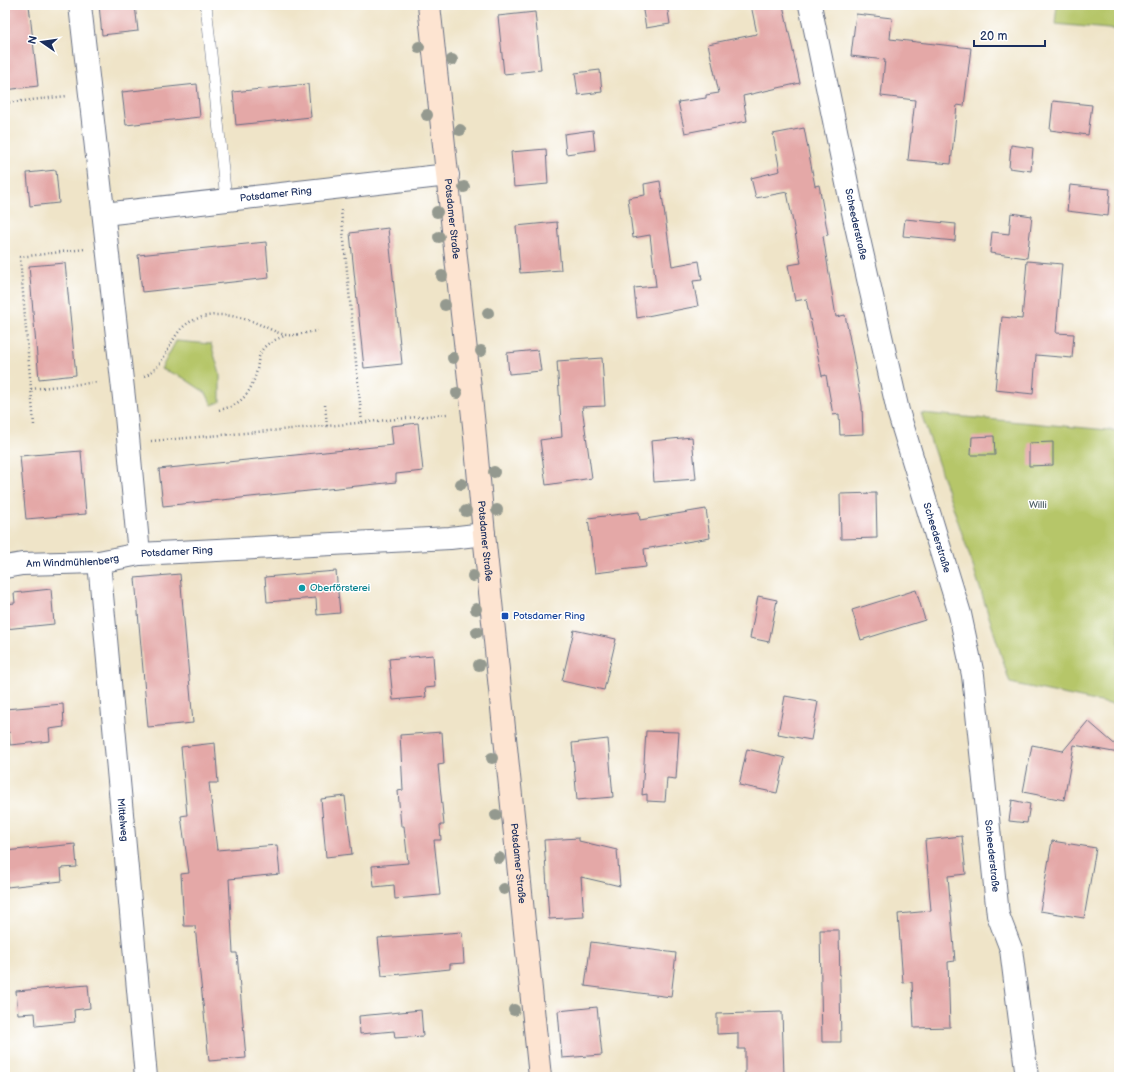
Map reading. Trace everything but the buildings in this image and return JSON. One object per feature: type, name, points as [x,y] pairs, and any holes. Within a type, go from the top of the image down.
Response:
[{"type":"main road","name":"Potsdamer Straße","points":[[429,5],[448,175],[540,1077]]},
{"type":"street","name":"Potsdamer Ring","points":[[80,5],[108,247],[129,443],[139,554],[442,538],[484,534]]},
{"type":"street","name":"Scheederstraße","points":[[810,5],[854,217],[898,411],[960,614],[973,675],[998,915],[1011,949],[1027,1077]]},
{"type":"street","name":"Potsdamer Ring","points":[[104,214],[448,175]]},
{"type":"street","name":"Am Windmühlenberg","points":[[5,567],[22,564],[99,562],[139,554]]},
{"type":"street","name":"Mittelweg","points":[[99,562],[146,1077]]},
{"type":"lane","points":[[206,5],[226,200]]},
{"type":"path","points":[[5,103],[44,98]]},
{"type":"path","points":[[339,187],[362,423]]},
{"type":"path","points":[[34,425],[20,257],[108,247]]},
{"type":"path","points":[[31,389],[137,378],[159,366],[175,334],[194,319],[208,315],[224,315],[244,318],[287,335]]},
{"type":"path","points":[[219,410],[233,407],[248,393],[253,382],[261,352],[274,341],[287,335],[317,331]]},
{"type":"path","points":[[325,405],[327,426]]},
{"type":"path","points":[[129,443],[362,423],[447,414]]},
{"type":"green space","points":[[1057,5],[1119,5],[1119,30],[1055,24]]},
{"type":"green space","points":[[176,341],[211,344],[220,374],[220,402],[212,405],[206,393],[182,377],[161,369]]},
{"type":"green space","name":"Willi","points":[[921,413],[1119,431],[1119,706],[1010,683],[971,560]]},
{"type":"place","name":"Oberförsterei","points":[[302,588]]},
{"type":"place","name":"Potsdamer Ring","points":[[505,616]]}]
